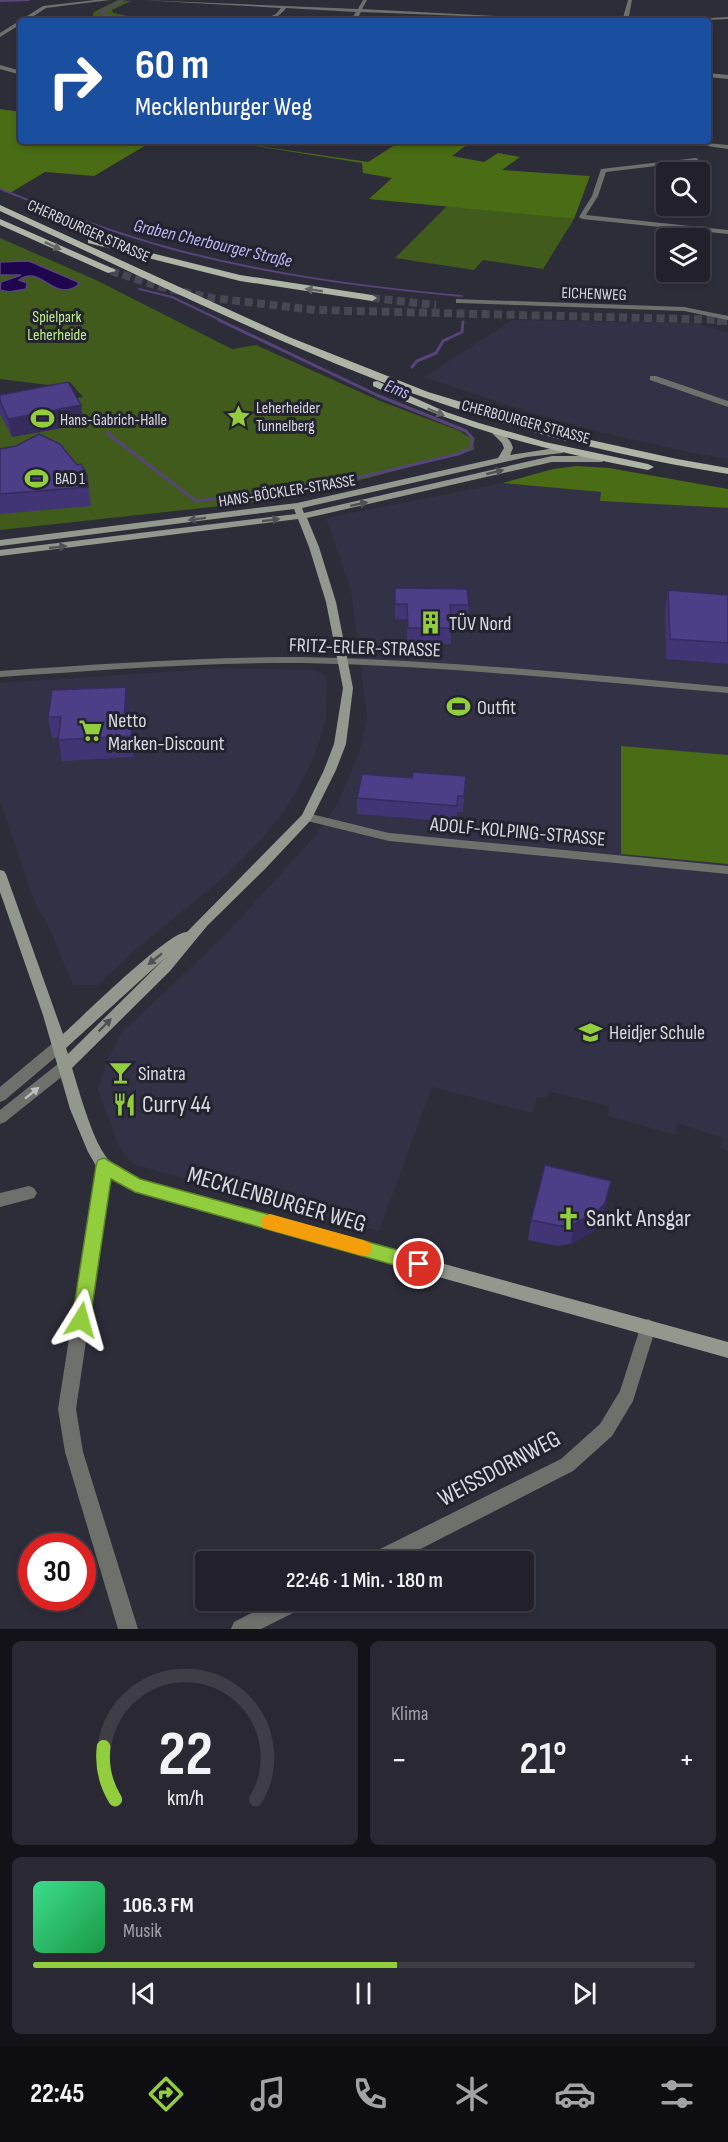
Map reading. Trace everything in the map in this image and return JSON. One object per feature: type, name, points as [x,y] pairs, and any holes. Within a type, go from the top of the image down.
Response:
[{"type":"main road","name":"CHERBOURGER STRASSE","points":[[0,208],[328,357],[408,400],[496,433],[562,450],[728,471]]},
{"type":"main road","points":[[0,222],[111,271]]},
{"type":"main road","points":[[39,226],[214,272],[304,289],[372,298]]},
{"type":"main road","name":"CHERBOURGER STRASSE","points":[[328,357],[463,406],[560,436],[612,455],[728,481]]},
{"type":"main road","points":[[560,436],[564,445],[562,450]]},
{"type":"street","points":[[27,18],[45,7],[108,0]]},
{"type":"street","points":[[142,0],[468,18]]},
{"type":"street","points":[[237,5],[245,0]]},
{"type":"street","points":[[355,18],[365,0]]},
{"type":"street","points":[[627,18],[630,0]]},
{"type":"street","points":[[270,18],[278,15],[284,7]]},
{"type":"street","points":[[711,19],[728,18]]},
{"type":"street","points":[[0,35],[18,24]]},
{"type":"street","points":[[0,67],[18,72]]},
{"type":"street","points":[[711,75],[728,76]]},
{"type":"street","points":[[707,144],[728,147]]},
{"type":"street","points":[[696,160],[603,170],[594,196],[582,217],[728,232]]},
{"type":"street","name":"EICHENWEG","points":[[459,301],[684,309],[728,318]]},
{"type":"street","points":[[653,378],[728,404]]},
{"type":"street","points":[[496,433],[507,442],[509,447],[507,455],[502,459]]},
{"type":"street","name":"HANS-BÖCKLER-STRASSE","points":[[552,459],[562,450]]},
{"type":"street","name":"HANS-BÖCKLER-STRASSE","points":[[0,543],[297,506],[502,459],[562,450]]},
{"type":"street","name":"HANS-BÖCKLER-STRASSE","points":[[0,553],[302,516],[552,459],[612,455]]},
{"type":"street","points":[[0,1118],[64,1067],[165,967],[202,923],[261,866],[307,817],[330,770],[340,744],[348,696],[331,602],[297,506]]},
{"type":"street","name":"FRITZ-ERLER-STRASSE","points":[[0,674],[174,663],[343,661],[728,690]]},
{"type":"street","name":"ADOLF-KOLPING-STRASSE","points":[[307,817],[389,837],[728,870]]},
{"type":"street","name":"MECKLENBURGER WEG","points":[[1,879],[50,1015],[76,1109],[95,1152],[104,1166],[135,1185],[728,1350]]},
{"type":"street","points":[[0,1096],[59,1046],[153,960],[202,923]]},
{"type":"street","points":[[104,1166],[67,1409],[74,1452],[128,1629]]},
{"type":"street","points":[[0,1200],[29,1193]]},
{"type":"street","name":"WEISSDORNWEG","points":[[397,1551],[567,1465],[606,1430],[627,1395],[648,1327]]},
{"type":"street","points":[[241,1629],[276,1611]]},
{"type":"shaded area","points":[[29,261],[78,282],[78,285],[61,290],[41,279],[27,276],[19,280],[27,283],[26,289],[9,292],[0,290],[1,282],[21,275],[0,275],[0,262]]},
{"type":"shaded area","points":[[512,320],[695,323],[728,333],[728,459],[596,431],[516,408],[424,377]]},
{"type":"shaded area","points":[[503,483],[602,492],[601,501],[728,508],[728,1151],[720,1148],[723,1138],[677,1123],[676,1135],[608,1116],[609,1106],[548,1091],[547,1098],[537,1097],[533,1113],[432,1087],[379,1231],[132,1164],[119,1146],[98,1090],[106,1062],[123,1031],[228,932],[315,836],[338,803],[360,750],[367,717],[351,591],[326,518]]},
{"type":"shaded area","points":[[224,668],[313,670],[327,677],[326,718],[314,758],[290,803],[262,839],[228,874],[139,947],[98,985],[73,985],[51,932],[34,901],[0,801],[0,683]]},
{"type":"green space","points":[[118,0],[131,1],[112,10],[113,13],[138,18],[92,17],[94,12]]},
{"type":"green space","points":[[0,109],[18,112],[18,144],[148,144],[94,176],[45,172],[10,193],[0,188]]},
{"type":"green space","points":[[244,144],[368,162],[396,144],[468,144],[452,156],[484,162],[498,153],[520,157],[502,170],[590,176],[574,219],[369,199],[392,178],[363,173],[362,163]]},
{"type":"green space","points":[[447,206],[574,219],[543,269],[483,260],[474,270],[395,258]]},
{"type":"green space","name":"Spielpark Leherheide","points":[[0,238],[96,280],[232,349],[256,345],[380,401],[460,431],[473,440],[474,450],[341,485],[249,503],[0,530],[0,413],[83,397],[70,382],[48,385],[0,379]]},
{"type":"green space","points":[[577,466],[609,468],[728,489],[728,508],[600,501],[601,492],[503,483],[553,469]]},
{"type":"green space","points":[[621,746],[728,755],[728,864],[621,854]]},
{"type":"building","points":[[68,382],[81,405],[8,419],[0,401],[0,395]]},
{"type":"building","points":[[39,434],[60,444],[77,465],[81,464],[87,475],[88,487],[0,494],[0,449],[16,446]]},
{"type":"building","points":[[395,588],[467,589],[469,605],[450,605],[452,628],[408,628],[407,604],[395,604]]},
{"type":"building","points":[[668,590],[728,595],[728,643],[670,639]]},
{"type":"building","points":[[126,687],[124,723],[132,723],[131,736],[58,740],[61,717],[48,717],[52,690]]},
{"type":"building","points":[[413,772],[466,776],[464,796],[458,796],[457,806],[357,798],[362,774],[412,778]]},
{"type":"building","points":[[545,1165],[611,1181],[605,1203],[598,1211],[574,1224],[560,1226],[531,1220]]},
{"type":"waterway","points":[[0,1],[29,0]]},
{"type":"waterway","points":[[120,18],[101,12],[122,1]]},
{"type":"waterway","name":"Graben Cherbourger Straße","points":[[0,189],[147,242],[205,257],[314,278],[462,296]]},
{"type":"waterway","name":"Ems","points":[[139,289],[172,297],[222,321]]},
{"type":"waterway","name":"Ems","points":[[219,320],[379,396],[466,431],[473,439],[470,449],[458,454],[365,476],[298,488]]},
{"type":"waterway","name":"Graben Cherbourger Straße","points":[[412,367],[417,361],[436,353],[443,341],[462,332],[463,322]]},
{"type":"waterway","name":"Ems","points":[[107,433],[196,501],[269,492]]},
{"type":"tunnel","points":[[111,271],[161,287],[212,298],[315,310],[728,320],[717,320]]},
{"type":"tunnel","points":[[372,298],[436,305]]},
{"type":"slow traffic","points":[[270,1222],[363,1248]]},
{"type":"place","name":"Leherheider Tunnelberg","points":[[238,416]]},
{"type":"place","name":"Hans-Gabrich-Halle","points":[[42,419]]},
{"type":"place","name":"BAD 1","points":[[37,478]]},
{"type":"place","name":"TÜV Nord","points":[[431,623]]},
{"type":"place","name":"Outfit","points":[[459,707]]},
{"type":"place","name":"Netto Marken-Discount","points":[[90,731]]},
{"type":"place","name":"Heidjer Schule","points":[[591,1032]]},
{"type":"place","name":"Sinatra","points":[[120,1073]]},
{"type":"place","name":"Curry 44","points":[[124,1104]]},
{"type":"place","name":"Sankt Ansgar","points":[[568,1218]]},
{"type":"route","points":[[81,1320],[104,1166],[135,1185],[419,1264]]}]
